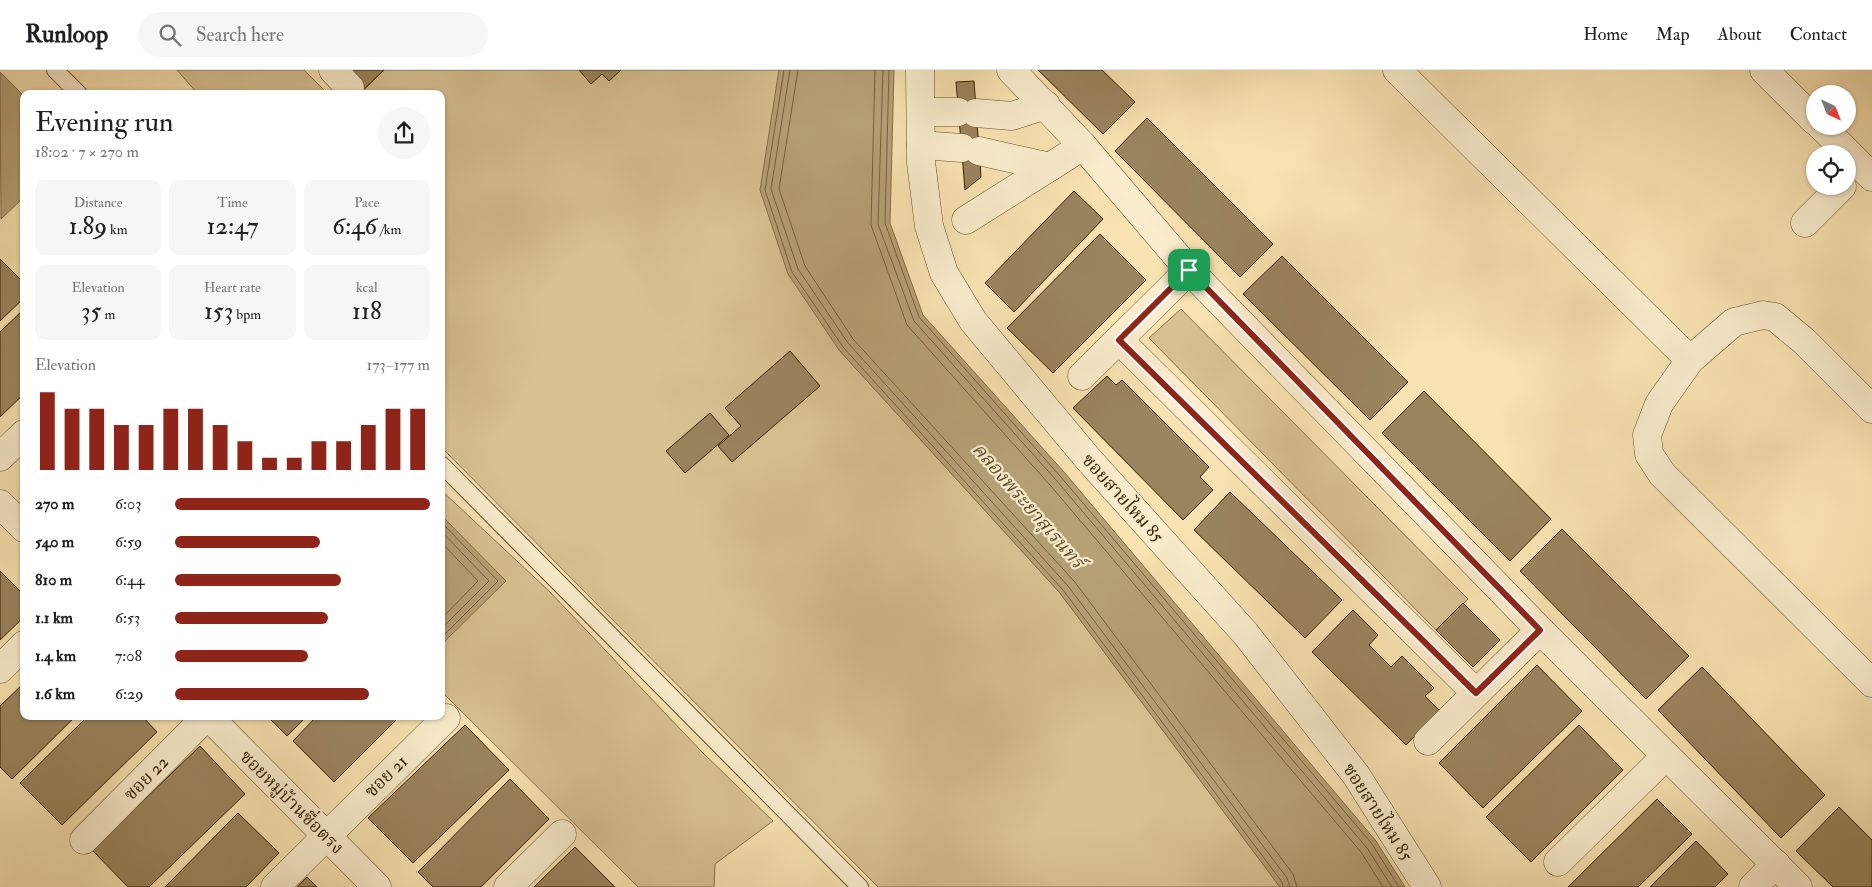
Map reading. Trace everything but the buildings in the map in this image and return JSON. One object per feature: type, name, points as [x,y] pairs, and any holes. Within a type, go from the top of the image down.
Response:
[{"type":"street","name":"ซอยสายไหม 85","points":[[920,70],[922,112],[921,162],[929,226],[944,273],[973,321],[1089,460],[1245,633],[1356,775],[1427,887]]},
{"type":"street","points":[[1011,70],[1083,146],[1189,270],[1540,630],[1798,887]]},
{"type":"street","points":[[1397,70],[1690,360]]},
{"type":"street","points":[[1764,70],[1806,112]]},
{"type":"street","points":[[922,112],[1012,116],[1046,105]]},
{"type":"street","points":[[1828,135],[1860,175]]},
{"type":"street","points":[[921,145],[970,149],[1050,167]]},
{"type":"street","points":[[966,220],[1083,146]]},
{"type":"street","points":[[1804,223],[1833,195]]},
{"type":"street","points":[[1082,376],[1189,270]]},
{"type":"street","points":[[1872,409],[1804,341],[1775,317],[1763,315],[1734,322],[1690,360],[1659,404],[1647,435],[1648,454],[1662,474],[1872,683]]},
{"type":"street","points":[[1119,340],[1476,693]]},
{"type":"street","points":[[0,457],[20,438]]},
{"type":"street","points":[[0,504],[20,524]]},
{"type":"street","points":[[1428,741],[1540,630]]},
{"type":"street","points":[[0,669],[20,649]]},
{"type":"street","name":"ซอย 22","points":[[84,840],[204,720]]},
{"type":"street","name":"ซอยหมู่บ้านซื่อตรง","points":[[212,720],[377,887]]},
{"type":"street","name":"ซอย 21","points":[[275,887],[444,720]]},
{"type":"street","points":[[1558,862],[1666,756]]},
{"type":"street","points":[[508,887],[562,834]]},
{"type":"street","points":[[1753,887],[1776,864]]},
{"type":"lane","points":[[55,70],[75,90]]},
{"type":"lane","points":[[445,468],[860,887]]},
{"type":"shaded area","points":[[177,70],[304,70],[324,90],[194,90]]},
{"type":"shaded area","points":[[384,70],[779,70],[839,350],[1060,593],[1280,887],[878,887],[445,451],[445,90],[364,90]]},
{"type":"shaded area","points":[[1181,309],[1468,599],[1436,630],[1149,338]]},
{"type":"shaded area","points":[[445,494],[549,591],[702,752],[773,821],[715,864],[714,887],[638,887],[445,695]]},
{"type":"water","name":"คลองพระยาสุเรนทร์","points":[[779,70],[894,70],[890,223],[923,315],[1064,472],[1376,841],[1405,887],[1280,887],[1060,593],[839,350],[788,274],[760,190]]},
{"type":"water","points":[[0,72],[20,92],[20,201],[1,219]]},
{"type":"water","points":[[445,519],[506,581],[445,641]]},
{"type":"route","points":[[1189,270],[1540,630],[1476,693],[1119,340],[1189,270]]}]
